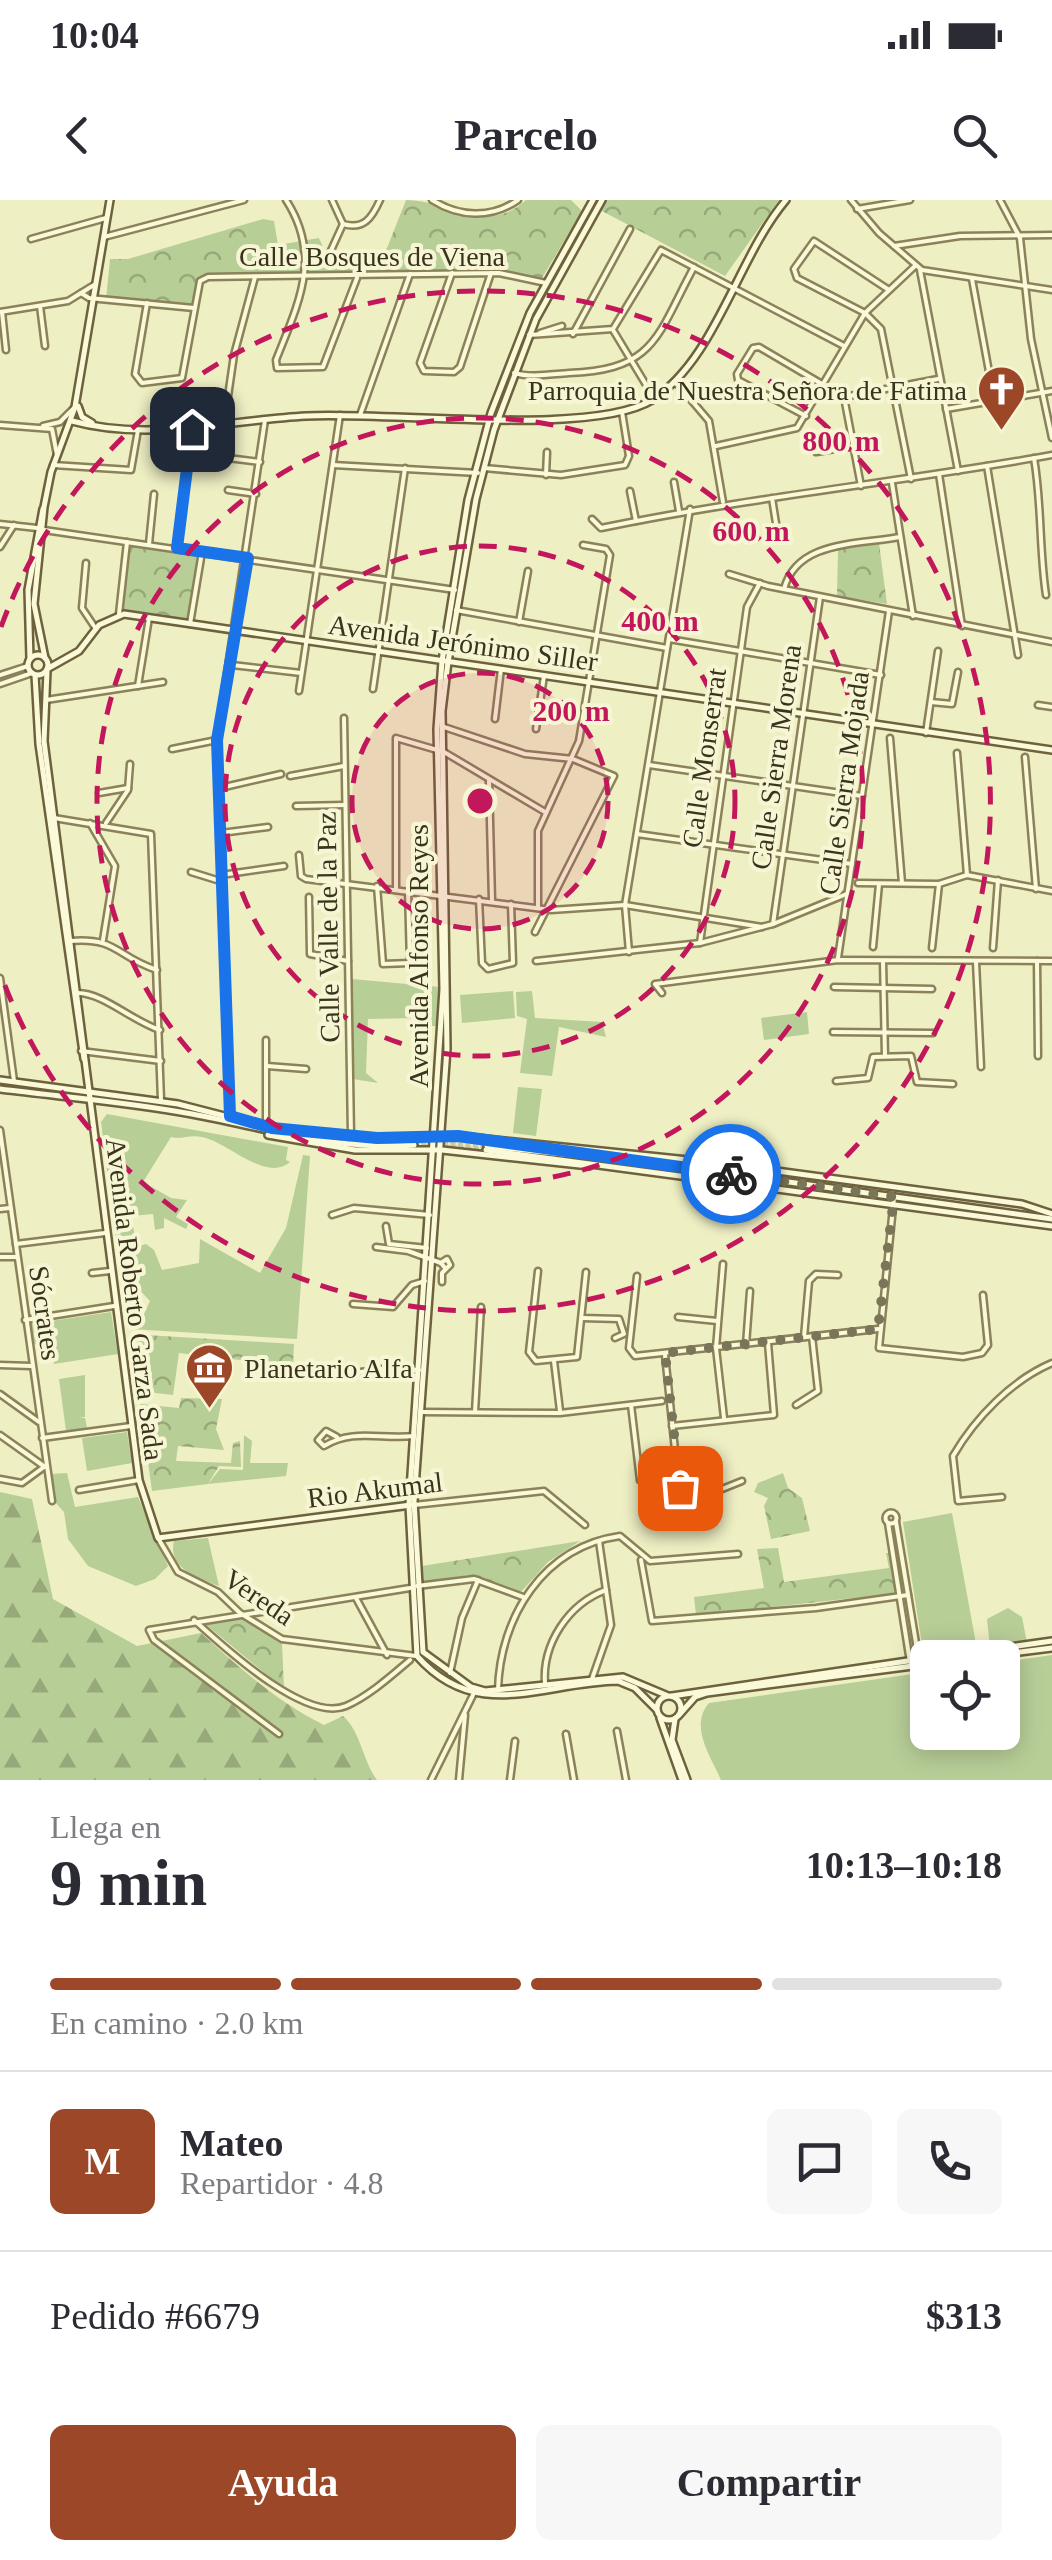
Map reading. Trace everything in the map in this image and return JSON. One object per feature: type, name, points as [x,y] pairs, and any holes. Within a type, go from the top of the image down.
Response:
[{"type":"street","points":[[34,674],[29,663],[28,590],[53,465],[76,404],[110,200]]},
{"type":"street","points":[[104,237],[244,200]]},
{"type":"street","points":[[286,200],[303,242],[307,276],[276,360],[279,370],[324,367],[358,276]]},
{"type":"street","points":[[328,257],[343,224],[332,200]]},
{"type":"street","points":[[343,224],[366,223],[380,200]]},
{"type":"street","points":[[432,200],[454,210],[482,214],[498,212],[518,200]]},
{"type":"street","name":"Avenida Alfonso Reyes","points":[[458,591],[474,471],[493,406],[546,283],[593,200]]},
{"type":"street","name":"Avenida Alfonso Reyes","points":[[437,1135],[442,1120],[448,1010],[441,751],[445,661],[454,610],[483,472],[514,372],[602,200]]},
{"type":"street","points":[[72,422],[192,429],[340,415],[521,419],[622,412],[654,398],[675,382],[786,200]]},
{"type":"street","points":[[851,200],[918,268],[1052,290]]},
{"type":"street","points":[[857,209],[910,200]]},
{"type":"street","points":[[1000,200],[1019,235],[1052,438]]},
{"type":"street","points":[[31,239],[106,218]]},
{"type":"street","points":[[573,334],[630,228]]},
{"type":"street","points":[[894,246],[960,236],[1052,235]]},
{"type":"street","points":[[889,290],[816,242],[809,243],[794,269],[796,276],[865,313],[882,333],[911,479]]},
{"type":"street","points":[[613,330],[657,252],[663,250],[844,346]]},
{"type":"street","points":[[514,372],[596,372],[633,362],[654,340],[694,266]]},
{"type":"street","points":[[716,446],[789,433],[806,416],[865,313],[918,268]]},
{"type":"street","points":[[918,268],[958,471]]},
{"type":"street","points":[[452,273],[420,362],[424,372],[454,372],[460,367],[491,273]]},
{"type":"street","name":"Calle Bosques de Viena","points":[[195,308],[200,281],[208,277],[491,273],[546,283]]},
{"type":"street","points":[[360,415],[410,274]]},
{"type":"street","points":[[224,424],[231,369],[255,277]]},
{"type":"street","points":[[972,279],[994,399]]},
{"type":"street","points":[[6,350],[1,312],[68,302],[98,284]]},
{"type":"street","points":[[81,293],[95,298],[147,303],[195,308],[182,378],[142,382],[135,374],[147,303]]},
{"type":"street","points":[[40,306],[45,346]]},
{"type":"street","points":[[532,335],[562,326]]},
{"type":"street","points":[[532,335],[613,330]]},
{"type":"street","points":[[613,330],[654,398]]},
{"type":"street","points":[[806,416],[740,381],[737,374],[756,346],[844,397],[861,488]]},
{"type":"street","points":[[844,397],[940,378]]},
{"type":"street","points":[[675,382],[709,420],[723,504]]},
{"type":"street","points":[[946,408],[1052,390]]},
{"type":"street","points":[[76,404],[82,416],[95,424]]},
{"type":"street","points":[[0,425],[60,422],[76,404]]},
{"type":"street","points":[[474,418],[493,406]]},
{"type":"street","points":[[502,406],[521,419]]},
{"type":"street","points":[[333,464],[546,475],[625,464],[629,456],[622,412]]},
{"type":"street","points":[[299,691],[340,415]]},
{"type":"street","points":[[230,1116],[217,740],[248,558],[266,420]]},
{"type":"street","points":[[39,426],[54,430],[57,456]]},
{"type":"street","points":[[53,465],[131,470],[138,428]]},
{"type":"street","points":[[177,548],[192,429]]},
{"type":"street","points":[[816,452],[854,446]]},
{"type":"street","points":[[546,475],[547,452]]},
{"type":"street","points":[[592,518],[602,528],[690,509],[861,488],[1052,455]]},
{"type":"street","points":[[228,458],[260,462]]},
{"type":"street","points":[[1034,458],[1043,510],[1037,533],[1046,595]]},
{"type":"street","points":[[986,466],[1018,655]]},
{"type":"street","points":[[373,689],[405,468]]},
{"type":"street","points":[[939,474],[962,626]]},
{"type":"street","points":[[674,482],[679,511]]},
{"type":"street","points":[[892,483],[914,616]]},
{"type":"street","points":[[228,490],[256,494]]},
{"type":"street","points":[[630,491],[636,521]]},
{"type":"street","points":[[149,545],[154,494]]},
{"type":"street","points":[[772,498],[778,536]]},
{"type":"street","points":[[630,952],[626,905],[690,509]]},
{"type":"street","points":[[0,524],[458,591]]},
{"type":"street","points":[[0,547],[14,525]]},
{"type":"street","points":[[40,529],[34,604],[46,660]]},
{"type":"street","points":[[784,590],[791,568],[806,555],[900,537]]},
{"type":"street","points":[[0,684],[47,670],[79,651],[96,629],[119,614],[127,542]]},
{"type":"street","points":[[538,908],[538,831],[573,760],[610,555],[606,549],[583,545]]},
{"type":"street","points":[[190,624],[202,552]]},
{"type":"street","points":[[86,563],[82,608],[96,629]]},
{"type":"street","points":[[519,622],[528,571]]},
{"type":"street","points":[[730,574],[784,590],[1052,642]]},
{"type":"street","name":"Calle Monserrat","points":[[700,943],[747,608],[760,583]]},
{"type":"street","name":"Calle Sierra Morena","points":[[773,924],[820,596]]},
{"type":"street","points":[[454,610],[667,648]]},
{"type":"street","name":"Calle Sierra Mojada","points":[[838,960],[889,611]]},
{"type":"street","name":"Avenida Jerónimo Siller","points":[[119,614],[1052,750]]},
{"type":"street","points":[[138,686],[149,618]]},
{"type":"street","points":[[669,639],[880,676]]},
{"type":"street","points":[[926,733],[938,651]]},
{"type":"street","name":"Avenida Roberto Garza Sada","points":[[46,660],[46,752],[110,1271],[138,1480],[158,1538]]},
{"type":"street","points":[[0,676],[29,663],[63,660]]},
{"type":"street","name":"Avenida Alfonso Reyes","points":[[441,751],[445,661]]},
{"type":"street","points":[[231,664],[301,673]]},
{"type":"street","points":[[495,719],[501,669]]},
{"type":"street","points":[[931,702],[952,704],[958,672]]},
{"type":"street","name":"Avenida Roberto Garza Sada","points":[[34,674],[44,777],[83,1051]]},
{"type":"street","points":[[536,729],[544,676]]},
{"type":"street","points":[[36,693],[46,704],[163,682]]},
{"type":"street","points":[[1038,705],[1052,707]]},
{"type":"street","name":"Calle Valle de la Paz","points":[[344,718],[351,1136]]},
{"type":"street","points":[[442,726],[525,754],[573,760],[613,774],[615,780],[536,932]]},
{"type":"street","points":[[38,729],[46,752],[44,777]]},
{"type":"street","points":[[396,888],[392,742],[401,738],[441,751],[546,813]]},
{"type":"street","points":[[890,738],[902,884]]},
{"type":"street","points":[[172,749],[217,740]]},
{"type":"street","points":[[957,753],[967,874]]},
{"type":"street","points":[[1025,756],[1036,889]]},
{"type":"street","points":[[106,823],[128,788],[130,764]]},
{"type":"street","points":[[648,765],[863,796]]},
{"type":"street","points":[[290,776],[344,766]]},
{"type":"street","points":[[220,788],[281,774]]},
{"type":"street","points":[[489,780],[492,901]]},
{"type":"street","points":[[99,793],[128,788]]},
{"type":"street","points":[[296,806],[345,805]]},
{"type":"street","points":[[54,818],[148,831],[152,838],[161,1101]]},
{"type":"street","points":[[90,823],[115,866],[103,940]]},
{"type":"street","points":[[221,833],[268,827]]},
{"type":"street","points":[[637,834],[852,864]]},
{"type":"street","points":[[299,855],[302,877],[550,910],[626,905],[762,927]]},
{"type":"street","points":[[190,872],[221,878],[284,866]]},
{"type":"street","points":[[858,883],[939,884],[967,874],[1052,891]]},
{"type":"street","points":[[994,948],[998,880]]},
{"type":"street","points":[[873,947],[879,884]]},
{"type":"street","points":[[932,948],[939,884]]},
{"type":"street","points":[[376,886],[380,960],[384,964],[410,963],[408,890]]},
{"type":"street","points":[[536,961],[700,943],[773,924],[848,893]]},
{"type":"street","name":"Avenida Alfonso Reyes","points":[[412,1659],[411,1505],[437,1135],[444,895]]},
{"type":"street","points":[[309,897],[310,954],[348,962]]},
{"type":"street","points":[[479,900],[482,963],[488,969],[513,964],[511,904]]},
{"type":"street","points":[[68,941],[103,940],[137,963],[157,970]]},
{"type":"street","points":[[662,994],[655,984],[838,960],[1052,961]]},
{"type":"street","points":[[1037,960],[1038,1056]]},
{"type":"street","points":[[882,961],[885,1056]]},
{"type":"street","points":[[976,961],[981,1067]]},
{"type":"street","points":[[0,978],[14,1081]]},
{"type":"street","points":[[834,987],[932,990]]},
{"type":"street","points":[[78,993],[97,996],[131,1020],[160,1030]]},
{"type":"street","points":[[833,1032],[933,1033]]},
{"type":"street","points":[[266,1040],[268,1130]]},
{"type":"street","points":[[83,1051],[161,1061]]},
{"type":"street","points":[[836,1081],[868,1078],[871,1058],[912,1056],[919,1083],[953,1084]]},
{"type":"street","points":[[266,1066],[306,1069]]},
{"type":"street","points":[[0,1080],[161,1101],[230,1116],[268,1130],[351,1136],[417,1145],[435,1152],[598,1165]]},
{"type":"street","points":[[0,1089],[364,1142],[417,1145],[437,1135],[458,1136],[717,1163],[1022,1204],[1051,1222]]},
{"type":"street","points":[[442,1120],[446,1129],[458,1136]]},
{"type":"street","name":"Sócrates","points":[[0,1130],[52,1501]]},
{"type":"street","points":[[472,1137],[465,1146],[472,1154]]},
{"type":"street","points":[[486,1148],[741,1175],[830,1187],[893,1201],[1051,1222],[486,1148]]},
{"type":"street","points":[[578,1150],[607,1159]]},
{"type":"street","points":[[717,1163],[741,1175]]},
{"type":"street","points":[[775,1180],[785,1172]]},
{"type":"street","points":[[814,1176],[830,1187]]},
{"type":"street","points":[[906,1188],[893,1201],[876,1344],[882,1350],[978,1355],[988,1345],[983,1295]]},
{"type":"street","points":[[1022,1204],[1032,1217]]},
{"type":"street","points":[[0,1209],[10,1208]]},
{"type":"street","points":[[332,1214],[354,1208],[431,1215]]},
{"type":"street","points":[[386,1226],[389,1244],[429,1249]]},
{"type":"street","points":[[16,1244],[106,1233]]},
{"type":"street","points":[[376,1247],[408,1251],[443,1266],[442,1282]]},
{"type":"street","points":[[0,1258],[17,1257]]},
{"type":"street","points":[[723,1264],[716,1348],[725,1420]]},
{"type":"street","points":[[92,1273],[110,1271]]},
{"type":"street","points":[[538,1271],[529,1354],[536,1361],[578,1354],[586,1272]]},
{"type":"street","points":[[804,1337],[809,1281],[816,1274],[838,1275]]},
{"type":"street","points":[[637,1276],[629,1352],[635,1356],[878,1329]]},
{"type":"street","points":[[353,1304],[393,1307],[412,1284],[427,1281]]},
{"type":"street","points":[[746,1344],[750,1291]]},
{"type":"street","points":[[25,1320],[115,1306]]},
{"type":"street","points":[[474,1412],[481,1307]]},
{"type":"street","points":[[678,1317],[718,1321]]},
{"type":"street","points":[[582,1318],[619,1319],[624,1334],[615,1338]]},
{"type":"street","points":[[796,1405],[818,1391],[812,1336]]},
{"type":"street","points":[[672,1426],[775,1412],[768,1342]]},
{"type":"street","points":[[665,1353],[680,1488],[712,1493],[742,1480]]},
{"type":"street","points":[[554,1361],[560,1413]]},
{"type":"street","points":[[1002,1497],[958,1501],[953,1456],[976,1422],[1004,1395],[1052,1363]]},
{"type":"street","points":[[0,1365],[32,1366]]},
{"type":"street","points":[[325,1377],[382,1369],[422,1370]]},
{"type":"street","points":[[0,1394],[39,1422]]},
{"type":"street","points":[[418,1412],[560,1413],[662,1402]]},
{"type":"street","points":[[632,1406],[640,1480],[667,1481]]},
{"type":"street","points":[[41,1438],[131,1426]]},
{"type":"street","points":[[338,1437],[326,1431],[318,1437],[320,1445],[354,1433],[387,1439],[416,1436]]},
{"type":"street","points":[[0,1435],[45,1467],[22,1483],[0,1479]]},
{"type":"street","name":"Avenida Alfonso Reyes","points":[[411,1505],[416,1436]]},
{"type":"street","points":[[79,1490],[138,1480]]},
{"type":"street","points":[[414,1491],[422,1504]]},
{"type":"street","name":"Rio Akumal","points":[[158,1538],[544,1491],[586,1526]]},
{"type":"street","points":[[910,1663],[886,1517],[890,1513],[896,1522],[920,1640]]},
{"type":"street","points":[[888,1523],[896,1522]]},
{"type":"street","points":[[155,1529],[174,1535]]},
{"type":"street","points":[[498,1690],[504,1642],[524,1598],[557,1562],[599,1542],[624,1537],[641,1557],[650,1561],[738,1554]]},
{"type":"street","name":"Vereda","points":[[158,1538],[178,1572],[218,1592],[240,1612],[293,1644],[412,1659]]},
{"type":"street","points":[[592,1679],[610,1632],[599,1542]]},
{"type":"street","points":[[641,1557],[652,1621],[908,1595]]},
{"type":"street","points":[[278,1734],[149,1634],[156,1626],[412,1586],[478,1580],[524,1598]]},
{"type":"street","points":[[478,1580],[462,1618],[450,1673],[478,1690],[630,1677],[681,1706],[672,1740],[685,1780]]},
{"type":"street","name":"Avenida Alfonso Reyes","points":[[412,1586],[423,1652],[450,1673]]},
{"type":"street","points":[[545,1684],[546,1663],[558,1630],[578,1605],[606,1589]]},
{"type":"street","points":[[356,1596],[387,1655]]},
{"type":"street","points":[[194,1620],[287,1693],[312,1707],[346,1706],[412,1659],[474,1695],[618,1682],[635,1688],[658,1712],[685,1780]]},
{"type":"street","points":[[1020,1649],[1052,1645]]},
{"type":"street","points":[[1020,1650],[1052,1645]]},
{"type":"street","points":[[657,1693],[910,1663]]},
{"type":"street","points":[[658,1712],[677,1716],[707,1693],[910,1663]]},
{"type":"street","points":[[658,1712],[669,1696],[682,1692]]},
{"type":"street","points":[[431,1780],[474,1695]]},
{"type":"street","points":[[459,1780],[465,1714]]},
{"type":"street","points":[[456,1725],[464,1728]]},
{"type":"street","points":[[617,1731],[626,1780]]},
{"type":"street","points":[[566,1734],[574,1780]]},
{"type":"street","points":[[510,1780],[515,1742]]},
{"type":"green space","points":[[406,200],[482,216],[511,210],[526,200],[571,200],[582,211],[542,278],[503,271],[308,271],[307,276],[200,281],[195,308],[106,300],[110,259],[128,259],[263,219],[274,221],[278,245],[319,238],[329,261],[366,264],[387,248]]},
{"type":"green space","points":[[606,200],[779,200],[725,276],[600,210]]},
{"type":"green space","points":[[879,543],[887,604],[837,596],[838,550]]},
{"type":"green space","points":[[130,546],[199,554],[188,619],[122,609]]},
{"type":"green space","points":[[352,979],[440,987],[438,1026],[421,1026],[419,1018],[368,1019],[366,1073],[378,1083],[353,1079]]},
{"type":"green space","points":[[513,991],[515,1018],[462,1023],[460,995]]},
{"type":"green space","points":[[532,991],[535,1018],[602,1022],[606,1037],[559,1027],[552,1076],[520,1073],[527,1019],[517,1016],[516,992]]},
{"type":"green space","points":[[807,1012],[809,1034],[764,1040],[761,1018]]},
{"type":"green space","points":[[518,1087],[542,1089],[536,1136],[513,1133]]},
{"type":"green space","points":[[107,1114],[288,1147],[286,1160],[290,1162],[270,1168],[212,1140],[171,1137],[143,1182],[171,1198],[187,1200],[176,1217],[188,1224],[186,1229],[164,1218],[164,1228],[155,1230],[153,1214],[131,1216],[135,1237],[116,1240],[101,1122]]},
{"type":"green space","points":[[303,1155],[310,1156],[297,1339],[130,1329],[127,1312],[144,1314],[150,1301],[134,1284],[138,1275],[127,1250],[146,1244],[154,1250],[162,1270],[199,1263],[200,1239],[260,1273],[286,1228]]},
{"type":"green space","points":[[111,1312],[118,1354],[54,1364],[51,1342],[32,1345],[31,1324]]},
{"type":"green space","points":[[130,1334],[294,1344],[293,1366],[179,1353],[173,1395],[138,1391]]},
{"type":"green space","points":[[85,1375],[85,1417],[79,1418],[85,1418],[87,1428],[66,1431],[59,1379]]},
{"type":"green space","points":[[181,1398],[222,1399],[216,1429],[224,1450],[178,1446],[176,1461],[231,1463],[233,1443],[240,1441],[241,1467],[219,1466],[208,1484],[152,1491],[140,1404],[179,1408]]},
{"type":"green space","points":[[127,1432],[132,1463],[87,1471],[82,1438]]},
{"type":"green space","points":[[244,1435],[252,1441],[250,1463],[288,1463],[286,1476],[208,1484],[220,1469],[243,1470]]},
{"type":"green space","points":[[67,1473],[75,1507],[138,1497],[168,1566],[155,1579],[136,1586],[88,1566],[68,1539],[64,1512],[55,1502],[51,1474]]},
{"type":"green space","points":[[783,1473],[788,1488],[802,1498],[810,1531],[771,1539],[764,1506],[768,1498],[754,1492],[758,1483]]},
{"type":"green space","points":[[0,1492],[32,1499],[53,1599],[137,1646],[201,1633],[260,1684],[307,1716],[324,1725],[343,1716],[354,1730],[377,1780],[0,1780]]},
{"type":"green space","points":[[952,1513],[975,1640],[921,1640],[903,1522]]},
{"type":"green space","points":[[208,1538],[219,1586],[186,1571],[173,1550],[174,1541]]},
{"type":"green space","points":[[580,1541],[548,1562],[521,1592],[468,1575],[423,1583],[422,1566]]},
{"type":"green space","points":[[778,1548],[784,1582],[889,1568],[886,1553],[890,1553],[896,1589],[892,1594],[696,1615],[694,1597],[764,1588],[757,1549]]},
{"type":"green space","points":[[1008,1608],[1022,1617],[1027,1643],[989,1640],[987,1619]]},
{"type":"green space","points":[[241,1615],[282,1643],[284,1689],[204,1623]]},
{"type":"green space","points":[[1052,1655],[1052,1780],[721,1780],[703,1741],[701,1721],[709,1703],[910,1674],[910,1750],[1020,1750],[1020,1660]]},
{"type":"waterway","points":[[537,312],[586,223]]},
{"type":"waterway","points":[[498,409],[521,352]]},
{"type":"tunnel","points":[[413,1141],[487,1146]]},
{"type":"tunnel","points":[[414,1145],[486,1150]]},
{"type":"way so far","points":[[680,1488],[665,1353],[878,1329],[894,1197],[731,1174]]},
{"type":"place","name":"Parroquia de Nuestra Señora de Fatima","points":[[1002,432]]},
{"type":"place","name":"Planetario Alfa","points":[[209,1410]]},
{"type":"route","points":[[192,429],[177,548],[248,558],[217,740],[230,1116],[272,1128],[377,1138],[458,1136],[731,1174]]}]
